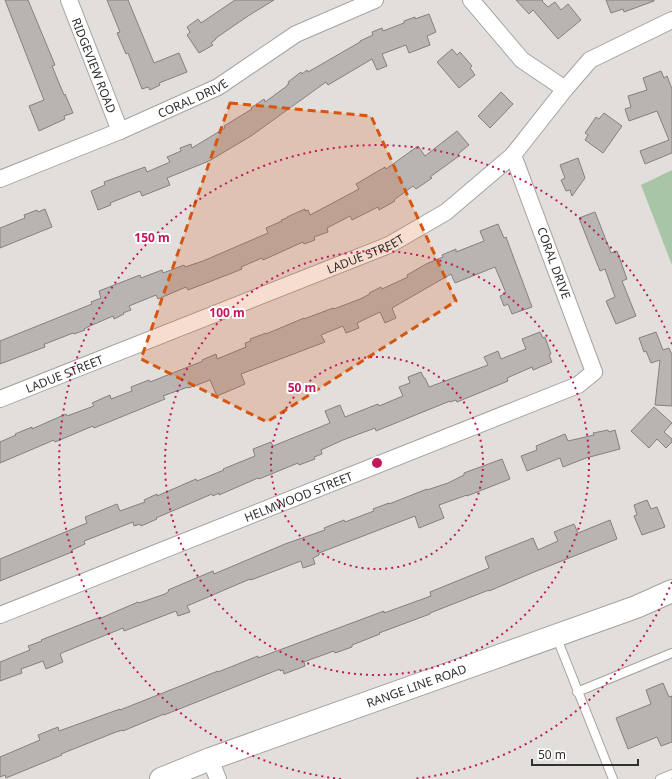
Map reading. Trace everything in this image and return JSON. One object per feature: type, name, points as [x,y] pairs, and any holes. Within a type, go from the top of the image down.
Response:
[{"type":"main road","name":"RANGE LINE ROAD","points":[[162,779],[214,769],[556,636],[636,607],[672,591]]},
{"type":"street","name":"RIDGEVIEW ROAD","points":[[70,0],[120,131]]},
{"type":"street","name":"CORAL DRIVE","points":[[0,179],[120,131],[218,87],[296,34],[375,0]]},
{"type":"street","points":[[471,0],[522,60],[565,89]]},
{"type":"street","name":"LADUE STREET","points":[[0,399],[389,245],[446,212],[513,154],[590,60],[672,20]]},
{"type":"street","name":"CORAL DRIVE","points":[[513,154],[594,372]]},
{"type":"street","name":"HELMWOOD STREET","points":[[0,615],[578,385],[594,372]]},
{"type":"lane","points":[[556,636],[577,692],[613,779]]},
{"type":"lane","points":[[577,692],[672,653]]},
{"type":"lane","points":[[660,779],[672,774]]},
{"type":"highlighted area","points":[[230,103],[371,116],[456,301],[267,422],[141,359]]},
{"type":"green space","points":[[672,170],[672,265],[641,185]]},
{"type":"building","points":[[5,0],[28,0],[55,65],[52,66],[73,113],[64,116],[65,119],[39,131],[29,106],[44,100]]},
{"type":"building","points":[[107,0],[128,0],[154,63],[179,53],[187,72],[159,83],[160,85],[150,90],[148,87],[142,89],[128,53],[126,54],[117,33],[120,32]]},
{"type":"building","points":[[235,0],[274,0],[216,38],[211,43],[213,45],[199,53],[187,35],[190,32],[187,27],[198,19],[201,23]]},
{"type":"building","points":[[516,0],[543,0],[542,1],[548,7],[555,2],[561,10],[568,4],[581,20],[558,39],[533,10],[529,14]]},
{"type":"building","points":[[606,0],[654,1],[624,12],[623,9],[611,13]]},
{"type":"building","points":[[429,14],[436,32],[427,36],[430,45],[409,53],[406,45],[382,54],[387,66],[377,70],[372,59],[328,85],[326,82],[251,136],[209,161],[167,178],[170,185],[142,196],[140,191],[110,203],[111,205],[98,210],[91,191],[105,185],[104,182],[145,167],[147,172],[170,162],[167,157],[181,151],[180,148],[191,144],[192,148],[225,128],[224,126],[252,109],[251,108],[264,99],[265,102],[287,86],[289,84],[288,82],[301,72],[302,74],[307,70],[308,72],[360,41],[373,35],[372,32],[382,28],[383,31],[404,23],[404,21]]},
{"type":"building","points":[[452,49],[457,55],[460,52],[472,66],[470,68],[475,75],[459,88],[437,62]]},
{"type":"building","points":[[661,71],[664,78],[667,76],[672,89],[672,153],[645,164],[640,151],[669,140],[657,111],[629,121],[625,109],[631,107],[628,96],[647,90],[643,78]]},
{"type":"building","points":[[501,92],[513,104],[490,128],[478,116]]},
{"type":"building","points":[[604,113],[622,126],[603,153],[585,140],[588,135],[585,133],[596,117],[599,119]]},
{"type":"building","points":[[457,131],[469,145],[458,154],[459,156],[416,189],[413,186],[394,200],[395,201],[379,210],[378,207],[352,220],[350,216],[327,228],[328,232],[314,237],[315,240],[304,244],[303,242],[263,260],[262,258],[241,267],[242,269],[188,290],[186,287],[158,299],[156,295],[129,306],[131,310],[114,319],[113,316],[84,329],[85,330],[44,344],[45,347],[0,364],[0,341],[92,304],[91,302],[101,298],[99,291],[140,275],[141,278],[162,270],[163,273],[184,265],[185,267],[203,261],[268,233],[266,228],[305,209],[305,211],[308,210],[310,215],[359,189],[356,184],[385,167],[386,169],[418,146],[425,156]]},
{"type":"building","points":[[578,158],[585,178],[572,196],[570,190],[566,191],[561,180],[565,178],[560,165]]},
{"type":"building","points":[[45,209],[52,227],[0,248],[0,228],[25,218],[24,215],[37,210],[38,212]]},
{"type":"building","points":[[595,212],[611,253],[617,251],[627,279],[622,281],[636,316],[616,324],[606,301],[615,297],[605,269],[600,271],[579,218]]},
{"type":"building","points":[[498,224],[504,238],[506,237],[532,307],[512,314],[508,304],[504,306],[500,296],[506,293],[495,267],[455,283],[451,274],[392,308],[396,318],[385,323],[380,312],[357,323],[359,328],[346,333],[343,326],[321,335],[325,342],[241,374],[245,384],[217,396],[210,380],[163,396],[165,399],[94,428],[93,426],[55,442],[54,440],[0,463],[0,442],[16,435],[15,434],[32,427],[32,429],[66,414],[67,416],[94,406],[92,403],[110,395],[111,399],[132,391],[131,387],[149,380],[150,382],[203,361],[202,360],[216,354],[217,359],[246,347],[245,343],[251,341],[250,339],[304,318],[360,299],[381,287],[382,289],[408,277],[407,275],[426,264],[443,257],[442,255],[456,249],[456,252],[484,241],[480,231]]},
{"type":"building","points":[[540,332],[543,338],[545,337],[552,362],[533,370],[532,367],[507,378],[508,381],[457,402],[456,400],[450,401],[376,431],[375,428],[343,440],[321,450],[322,454],[314,457],[315,459],[299,465],[298,463],[259,479],[258,478],[219,495],[219,493],[213,496],[212,494],[141,526],[140,524],[134,526],[133,522],[84,541],[85,544],[72,550],[72,552],[0,581],[0,559],[87,523],[85,517],[117,504],[120,511],[145,502],[144,500],[157,494],[157,496],[196,479],[197,481],[224,470],[223,469],[255,456],[253,449],[271,442],[273,446],[330,423],[325,411],[340,405],[345,417],[378,404],[379,406],[403,396],[399,387],[410,383],[408,377],[421,372],[429,387],[488,365],[484,357],[498,351],[501,359],[526,349],[522,339]]},
{"type":"building","points":[[656,332],[663,350],[669,348],[672,355],[672,406],[655,405],[660,360],[651,363],[646,351],[644,352],[639,338]]},
{"type":"building","points":[[654,407],[672,423],[664,432],[672,439],[672,442],[666,448],[657,439],[649,448],[631,431]]},
{"type":"building","points":[[608,430],[609,432],[615,430],[620,449],[586,458],[563,467],[560,458],[527,471],[521,456],[537,450],[536,446],[565,434],[568,441]]},
{"type":"building","points":[[502,459],[510,479],[439,505],[444,518],[419,528],[415,516],[319,553],[319,555],[313,558],[315,564],[303,568],[301,561],[251,580],[250,579],[187,606],[190,612],[178,616],[176,611],[124,631],[123,628],[60,654],[63,662],[46,669],[43,661],[21,669],[22,673],[0,681],[0,662],[30,650],[28,646],[42,641],[41,640],[101,618],[138,602],[139,603],[165,594],[169,591],[168,590],[213,571],[214,574],[285,544],[325,530],[324,528],[344,520],[345,522],[374,511],[373,509],[427,489],[448,483],[464,475],[464,473]]},
{"type":"building","points":[[647,500],[651,509],[657,507],[665,527],[642,535],[634,516],[637,515],[634,505]]},
{"type":"building","points":[[610,520],[617,539],[489,591],[379,633],[380,634],[352,645],[352,647],[335,653],[334,651],[304,662],[305,666],[284,674],[283,670],[280,671],[280,669],[123,731],[116,732],[6,778],[5,775],[0,777],[0,757],[40,740],[38,735],[58,727],[59,731],[120,710],[258,656],[258,658],[384,611],[384,613],[431,596],[430,592],[489,568],[485,557],[533,538],[538,550],[558,541],[554,532],[574,524],[578,533]]},
{"type":"building","points":[[663,683],[669,697],[672,696],[672,742],[661,746],[657,737],[628,749],[616,718],[651,704],[646,690]]}]
